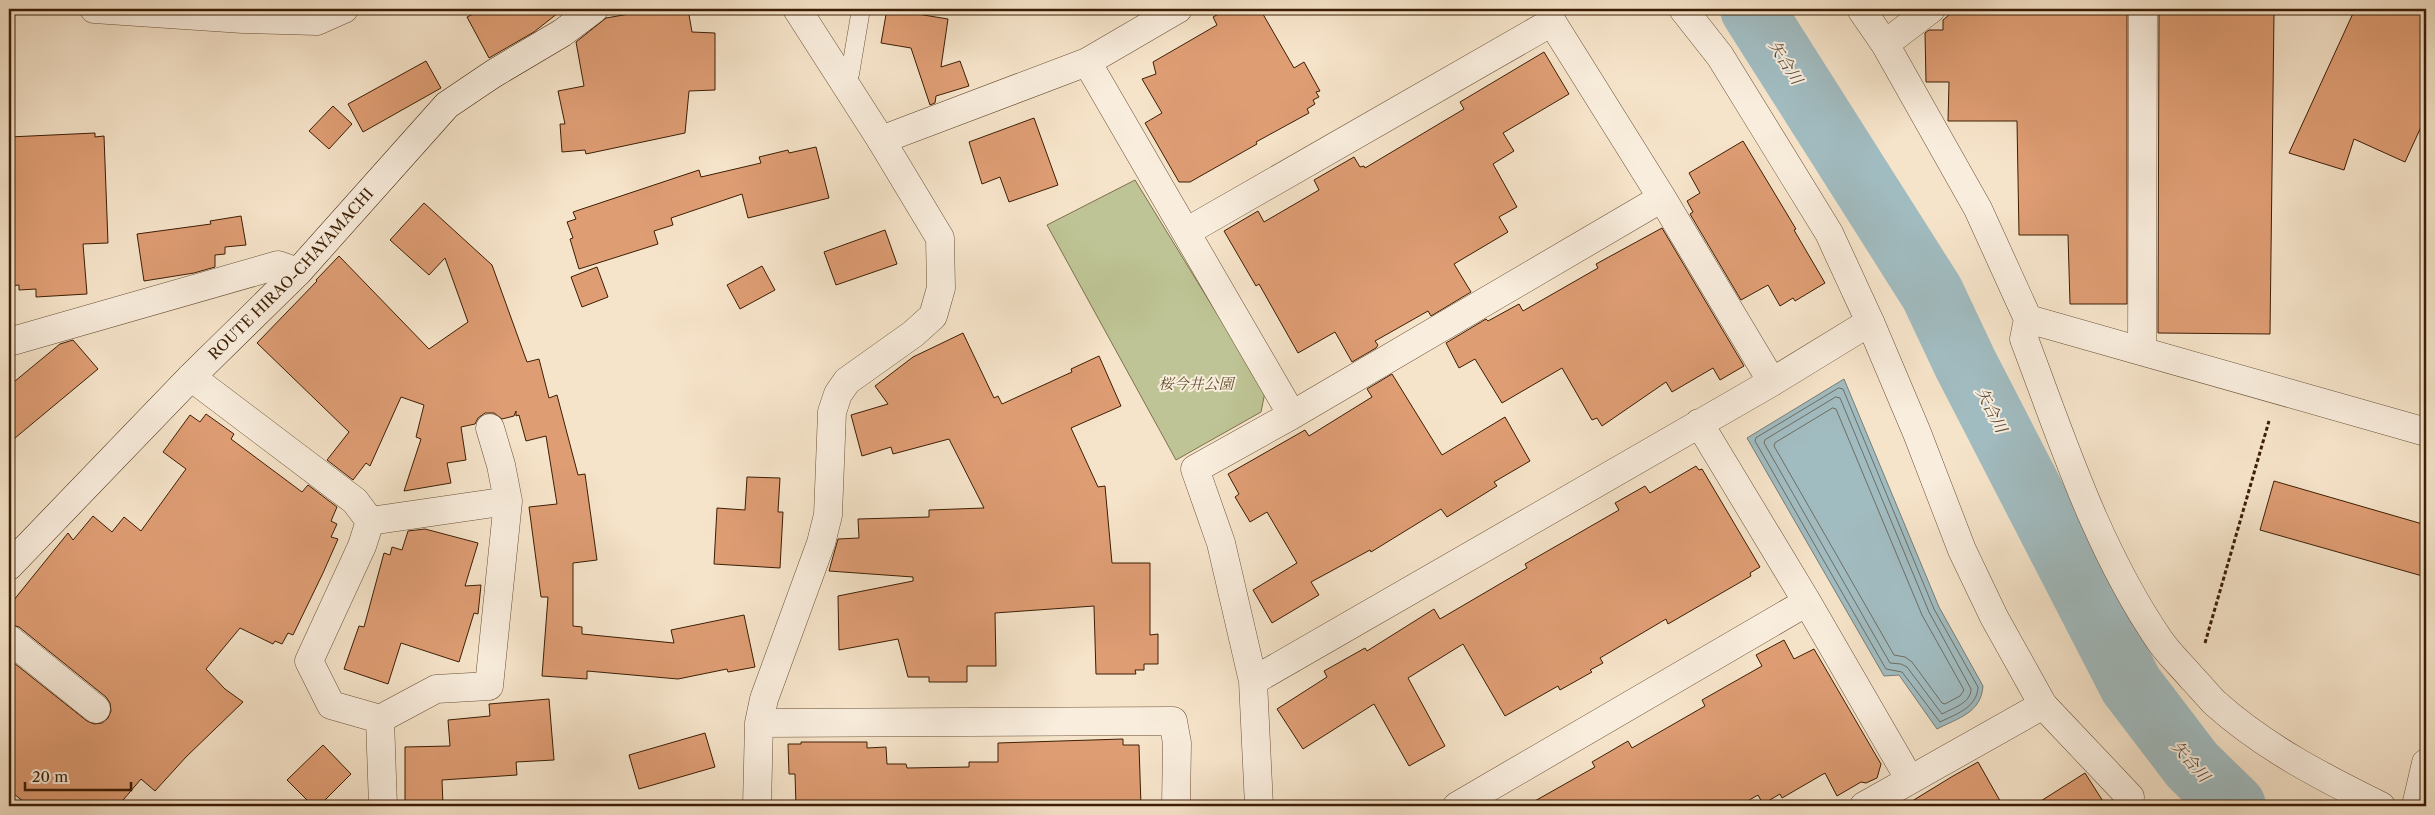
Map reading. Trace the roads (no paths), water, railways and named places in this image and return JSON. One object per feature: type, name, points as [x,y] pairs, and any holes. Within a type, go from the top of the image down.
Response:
[{"type":"street","points":[[94,9],[243,19],[317,21],[344,9]]},
{"type":"street","name":"ROUTE HIRAO-CHAYAMACHI","points":[[9,566],[191,377],[298,272],[447,105],[493,74],[562,33],[594,9]]},
{"type":"street","points":[[757,806],[759,723],[764,699],[822,544],[828,514],[832,412],[838,394],[847,380],[913,334],[933,316],[941,288],[940,238],[881,140],[798,9]]},
{"type":"street","points":[[881,140],[1087,62],[1178,9]]},
{"type":"street","points":[[1683,9],[1720,56],[1828,233],[1870,322],[1917,433],[1962,550],[1994,617],[2043,705],[2130,797]]},
{"type":"street","points":[[1861,9],[1885,44],[1978,209],[2028,319],[2024,339],[2076,478],[2102,539],[2137,604],[2161,643],[2214,702],[2281,754],[2381,806]]},
{"type":"street","points":[[1885,44],[1932,9]]},
{"type":"street","points":[[2142,351],[2143,9]]},
{"type":"street","points":[[1186,232],[1544,15],[1662,198],[1772,382]]},
{"type":"street","points":[[1087,62],[1292,415]]},
{"type":"street","points":[[1259,806],[1253,681],[1221,543],[1195,469],[1292,415],[1662,198]]},
{"type":"street","points":[[9,342],[278,265],[298,272]]},
{"type":"street","points":[[2028,319],[2426,432]]},
{"type":"street","points":[[1253,681],[1772,382],[1870,322]]},
{"type":"street","points":[[191,377],[355,501],[370,521]]},
{"type":"street","points":[[1699,423],[1807,602],[1910,780]]},
{"type":"street","points":[[370,521],[362,546],[309,661],[331,705],[380,719],[436,689],[489,686],[508,501],[501,465],[490,428]]},
{"type":"street","points":[[370,521],[508,501]]},
{"type":"street","points":[[1457,806],[1807,602]]},
{"type":"street","points":[[9,639],[96,709]]},
{"type":"street","points":[[1864,806],[2043,705]]},
{"type":"street","points":[[380,719],[383,806]]},
{"type":"street","points":[[759,723],[1173,720],[1177,743],[1176,806]]},
{"type":"street","points":[[2416,806],[2426,769]]},
{"type":"lane","points":[[844,83],[850,74],[861,9]]},
{"type":"water","points":[[1844,379],[1939,607],[1983,686],[1978,703],[1973,709],[1960,718],[1937,729],[1899,675],[1884,676],[1747,438]]},
{"type":"waterway","name":"矢合川","points":[[1752,9],[1932,293],[1965,363],[2131,685],[2192,765],[2234,806]]},
{"type":"park label","name":"桜今井公園","points":[[1196,384]]}]
